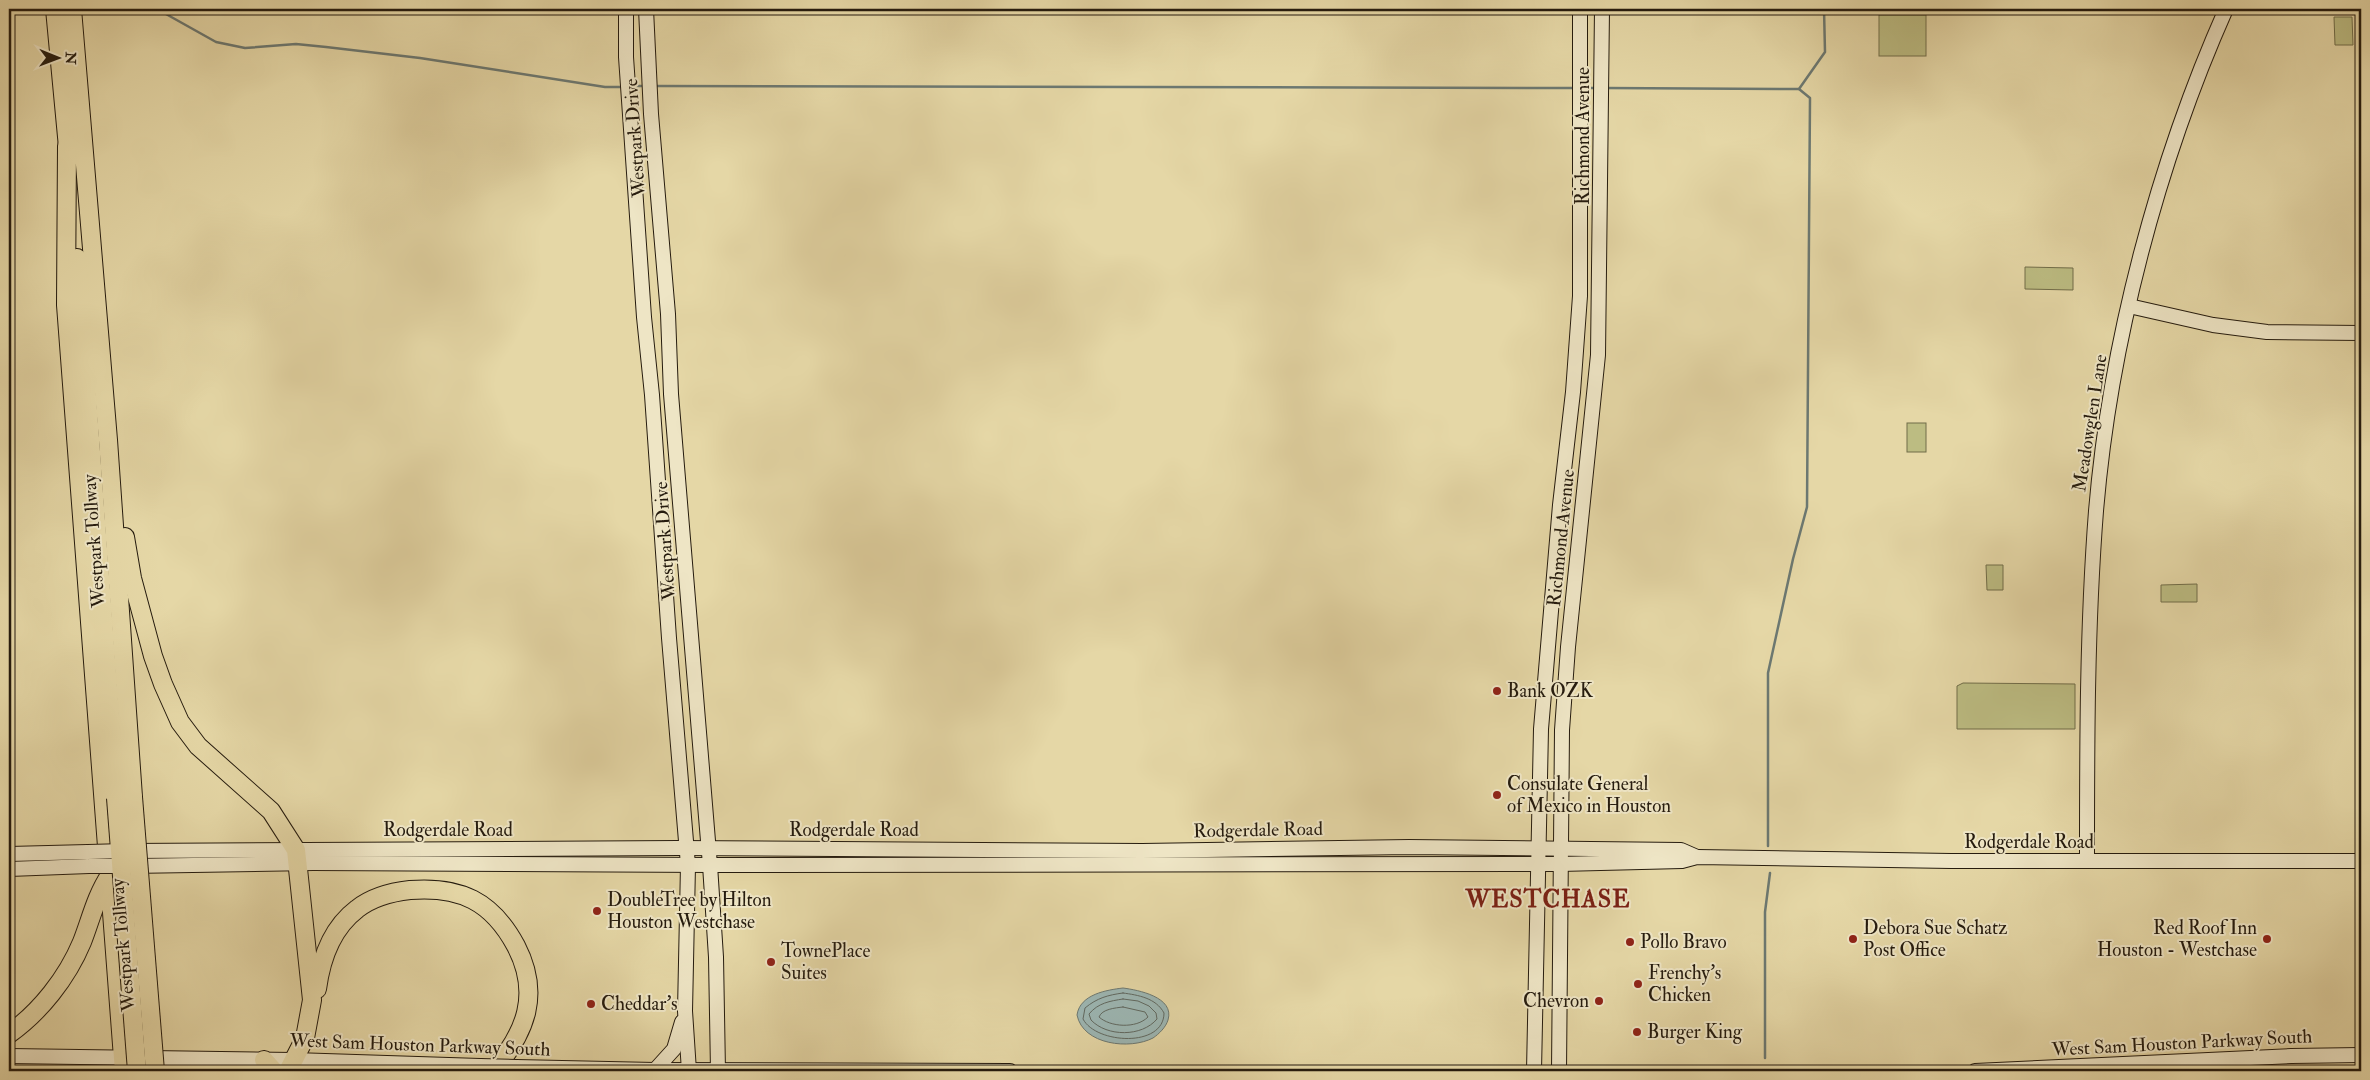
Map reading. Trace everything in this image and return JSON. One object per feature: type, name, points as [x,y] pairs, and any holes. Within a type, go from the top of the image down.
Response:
[{"type":"highway","name":"Westpark Tollway","points":[[64,16],[67,146],[124,798],[155,1071]]},
{"type":"highway","name":"Westpark Tollway","points":[[64,16],[108,440],[137,1071]]},
{"type":"highway","points":[[67,146],[66,305],[124,1064]]},
{"type":"highway","points":[[108,440],[132,578],[153,656],[172,705],[198,746],[259,798],[286,832],[297,857],[312,1000],[306,1038],[291,1066]]},
{"type":"highway","points":[[9,1034],[46,999],[67,970],[81,945],[98,894],[110,875]]},
{"type":"highway","points":[[312,1000],[317,993],[320,970],[329,946],[343,924],[356,910],[370,900],[398,891],[436,888],[465,896],[490,911],[507,929],[526,965],[528,1008],[521,1030],[510,1051],[487,1069]]},
{"type":"main road","name":"Westpark Drive","points":[[626,9],[629,107],[688,864],[686,1011],[689,1071]]},
{"type":"main road","name":"Westpark Drive","points":[[646,9],[651,114],[668,314],[672,394],[709,848],[716,957],[718,1070]]},
{"type":"main road","name":"Richmond Avenue","points":[[1534,1071],[1542,729],[1580,296],[1580,9]]},
{"type":"main road","name":"Richmond Avenue","points":[[1559,1071],[1562,730],[1596,379],[1600,303],[1602,181],[1602,9]]},
{"type":"main road","name":"Meadowglen Lane","points":[[2087,860],[2087,667],[2097,509],[2104,445],[2129,306],[2148,230],[2172,155],[2226,9]]},
{"type":"main road","points":[[1579,181],[1602,181]]},
{"type":"main road","points":[[1580,296],[1600,303]]},
{"type":"main road","points":[[2129,306],[2213,325],[2267,332],[2361,333]]},
{"type":"main road","points":[[1566,454],[1589,456]]},
{"type":"main road","points":[[1553,592],[1574,594]]},
{"type":"main road","points":[[1542,729],[1562,730]]},
{"type":"main road","points":[[1404,864],[1409,847]]},
{"type":"main road","name":"Rodgerdale Road","points":[[9,854],[125,851],[437,863],[710,865],[1004,864],[1255,850],[1409,847],[1681,850],[1697,857]]},
{"type":"main road","points":[[437,863],[438,848]]},
{"type":"main road","name":"Rodgerdale Road","points":[[9,869],[125,866],[438,848],[1004,849],[1255,864],[1560,864],[1682,861],[1697,857],[2361,861]]},
{"type":"main road","points":[[878,848],[878,864]]},
{"type":"main road","points":[[1004,849],[1004,864]]},
{"type":"main road","points":[[1255,850],[1255,864]]},
{"type":"main road","points":[[9,869],[14,863],[22,860],[45,859],[67,852]]},
{"type":"main road","points":[[656,1071],[674,1049],[686,1011]]},
{"type":"main road","name":"West Sam Houston Parkway South","points":[[1975,1071],[2291,1056],[2361,1055]]},
{"type":"main road","name":"West Sam Houston Parkway South","points":[[9,1056],[124,1064],[487,1069],[516,1067],[656,1071],[1010,1071]]},
{"type":"green space","points":[[1879,15],[1926,15],[1926,56],[1879,56]]},
{"type":"green space","points":[[2334,17],[2352,17],[2353,45],[2335,45]]},
{"type":"green space","points":[[2025,267],[2073,268],[2073,290],[2025,289]]},
{"type":"green space","points":[[1907,423],[1926,423],[1926,452],[1907,452]]},
{"type":"green space","points":[[1986,565],[2003,565],[2003,590],[1987,590]]},
{"type":"green space","points":[[2197,584],[2197,602],[2161,602],[2161,585]]},
{"type":"green space","points":[[1963,683],[2075,684],[2075,729],[1957,729],[1957,686]]},
{"type":"water","points":[[1123,988],[1154,996],[1166,1006],[1169,1012],[1167,1023],[1153,1038],[1132,1044],[1120,1044],[1098,1039],[1088,1033],[1081,1025],[1077,1015],[1083,1002],[1095,994]]},
{"type":"waterway","points":[[157,9],[216,42],[245,48],[296,44],[326,47],[420,58],[605,87],[624,87]]},
{"type":"waterway","points":[[1799,89],[1825,52],[1824,9]]},
{"type":"waterway","points":[[632,86],[644,86]]},
{"type":"waterway","points":[[655,86],[1577,88]]},
{"type":"waterway","points":[[1585,88],[1597,88]]},
{"type":"waterway","points":[[1605,88],[1799,89],[1810,98],[1807,507],[1793,559],[1768,673],[1768,846]]},
{"type":"waterway","points":[[1765,1058],[1765,912],[1770,873]]},
{"type":"place","name":"Bank OZK","points":[[1497,691]]},
{"type":"place","name":"Consulate General of Mexico in Houston","points":[[1497,795]]},
{"type":"place","name":"DoubleTree by Hilton Houston Westchase","points":[[597,911]]},
{"type":"place","name":"Debora Sue Schatz Post Office","points":[[1853,939]]},
{"type":"place","name":"Red Roof Inn Houston - Westchase","points":[[2267,939]]},
{"type":"place","name":"Pollo Bravo","points":[[1630,942]]},
{"type":"place","name":"TownePlace Suites","points":[[771,962]]},
{"type":"place","name":"Frenchy's Chicken","points":[[1638,984]]},
{"type":"place","name":"Chevron","points":[[1599,1001]]},
{"type":"place","name":"Cheddar's","points":[[591,1004]]},
{"type":"place","name":"Burger King","points":[[1637,1032]]},
{"type":"district","name":"WESTCHASE","points":[[1548,899]]}]
